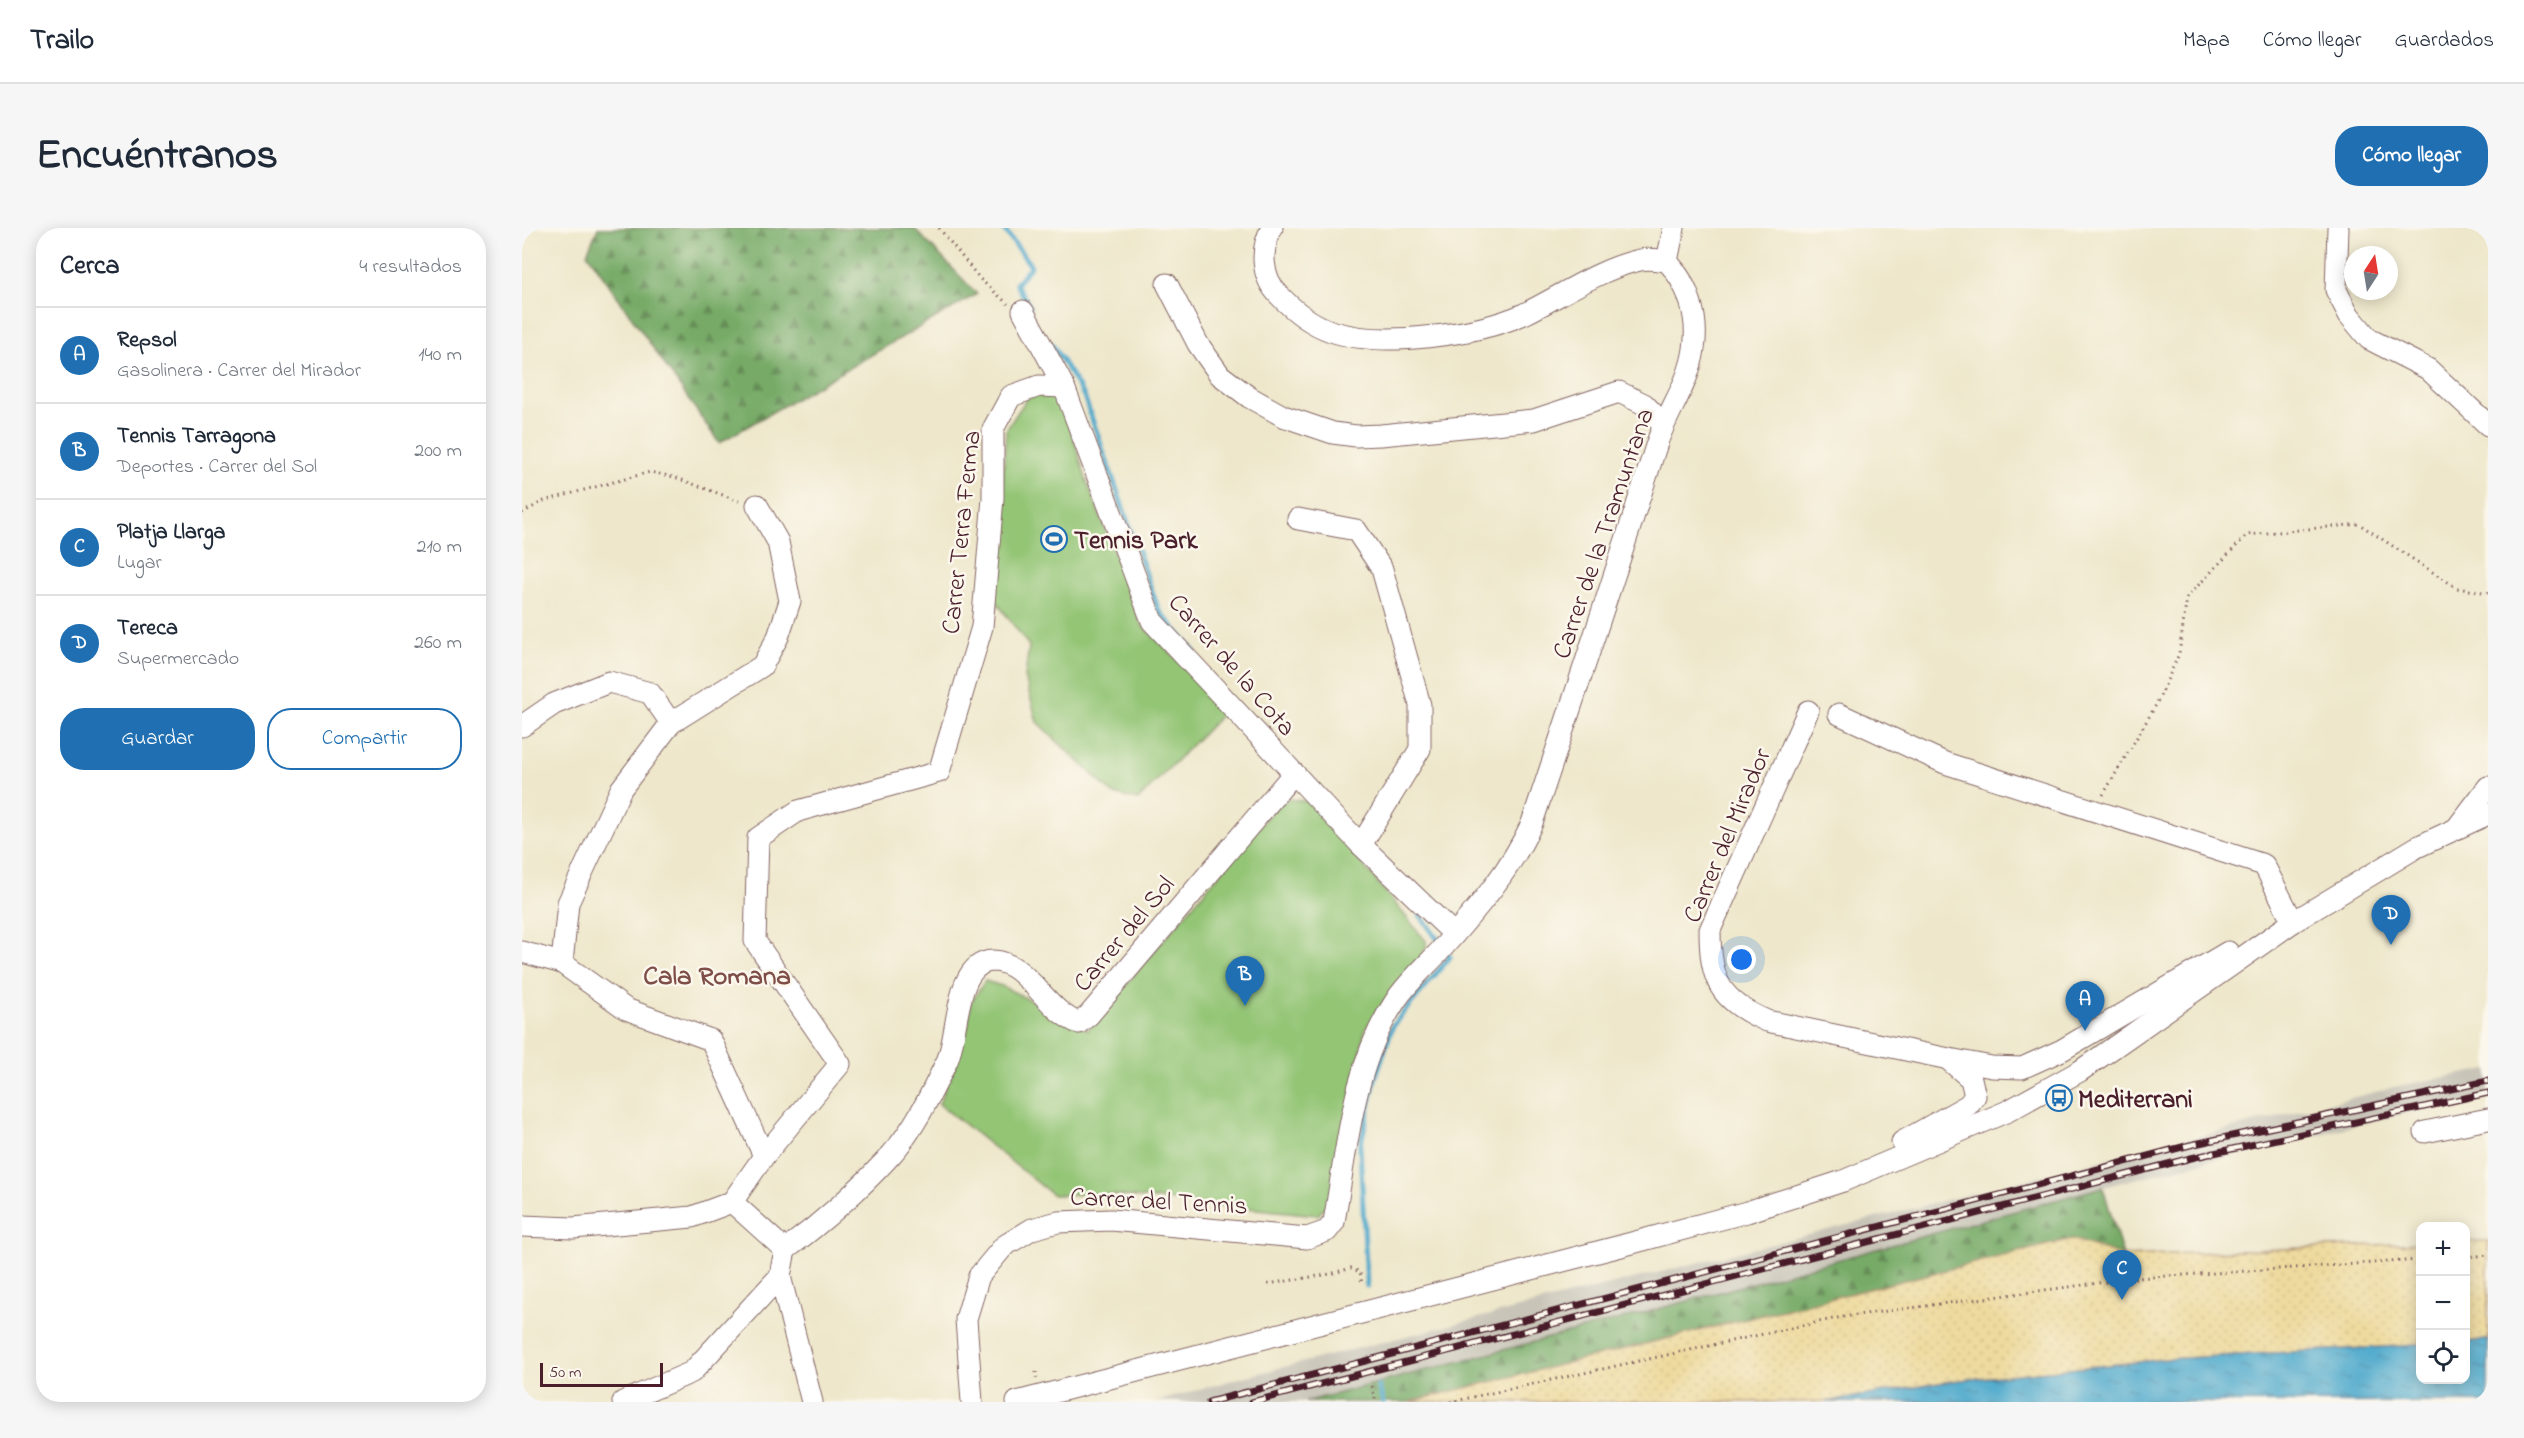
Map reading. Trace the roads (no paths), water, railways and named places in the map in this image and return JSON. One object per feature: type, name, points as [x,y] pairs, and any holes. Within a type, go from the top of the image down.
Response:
[{"type":"street","points":[[1272,228],[1265,240],[1263,260],[1267,277],[1275,292],[1295,312],[1330,331],[1376,339],[1409,338],[1502,323],[1619,267],[1642,259],[1668,261],[1674,228]]},
{"type":"street","points":[[2338,228],[2336,290],[2349,315],[2369,339],[2428,369],[2488,425]]},
{"type":"street","name":"Carrer de la Tramuntana","points":[[1334,1222],[1350,1129],[1368,1058],[1385,1017],[1398,997],[1452,937],[1509,867],[1532,823],[1663,424],[1686,383],[1695,348],[1695,331],[1687,290],[1668,261]]},
{"type":"street","points":[[1167,284],[1198,344],[1220,375],[1249,397],[1306,426],[1356,436],[1534,420],[1619,392],[1644,404],[1663,424]]},
{"type":"street","name":"Carrer de la Cota","points":[[1026,315],[1064,387],[1152,621],[1361,845],[1452,937]]},
{"type":"street","name":"Carrer Terra Ferma","points":[[764,1156],[840,1064],[755,941],[758,838],[798,811],[939,772],[982,627],[993,498],[993,429],[1011,396],[1039,386],[1064,387]]},
{"type":"street","points":[[562,963],[568,903],[621,789],[671,723],[762,666],[778,638],[790,601],[778,542],[757,505]]},
{"type":"street","points":[[1298,519],[1356,530],[1382,569],[1420,705],[1420,749],[1361,845]]},
{"type":"street","points":[[522,726],[554,704],[609,682],[650,693],[671,723]]},
{"type":"street","name":"Carrer del Mirador","points":[[1808,711],[1710,930],[1710,962],[1722,990],[1744,1012],[1767,1021],[1949,1059],[1992,1067],[2022,1068],[2062,1050],[2227,952],[2260,944]]},
{"type":"street","points":[[1839,714],[1945,763],[2264,865],[2293,922]]},
{"type":"street","name":"Carrer del Sol","points":[[785,1250],[819,1225],[892,1154],[928,1101],[950,1055],[966,979],[974,968],[983,962],[996,961],[1014,967],[1064,1018],[1079,1023],[1097,1006],[1300,780]]},
{"type":"street","points":[[2457,828],[2488,787]]},
{"type":"street","points":[[1017,1402],[1671,1233],[1747,1212],[1843,1181],[2008,1111],[2080,1071],[2293,922],[2417,848],[2488,814]]},
{"type":"street","points":[[522,952],[562,963],[626,1010],[711,1040],[764,1156],[732,1202],[692,1217],[573,1228],[522,1226]]},
{"type":"street","points":[[1843,1181],[1866,1161],[1968,1105],[1975,1096],[1971,1079],[1949,1059]]},
{"type":"street","points":[[2425,1132],[2488,1119]]},
{"type":"street","points":[[732,1202],[785,1250],[780,1275],[812,1402]]},
{"type":"street","name":"Carrer del Tennis","points":[[972,1402],[966,1318],[979,1276],[1004,1246],[1032,1229],[1058,1221],[1111,1220],[1307,1238],[1327,1231],[1334,1222]]},
{"type":"street","points":[[624,1402],[692,1372],[780,1275]]},
{"type":"water","points":[[2488,1340],[2488,1402],[1825,1402],[1952,1381],[2167,1359],[2416,1345],[2416,1384],[2470,1384],[2470,1342]]},
{"type":"waterway","points":[[1003,228],[1031,266],[1016,284],[1030,307]]},
{"type":"waterway","points":[[1053,346],[1084,396],[1159,611],[1193,650]]},
{"type":"waterway","points":[[1420,915],[1441,944]]},
{"type":"waterway","points":[[1367,1286],[1360,1147],[1375,1079],[1393,1025],[1450,957],[1446,951]]},
{"type":"waterway","points":[[1378,1385],[1383,1402]]},
{"type":"railway","points":[[1209,1402],[2190,1145],[2488,1081]]},
{"type":"railway","points":[[1252,1402],[2191,1158],[2488,1093]]},
{"type":"place","name":"Tennis Park","points":[[1054,539]]},
{"type":"place","name":"Tereca","points":[[2391,945]]},
{"type":"place","name":"Tennis Tarragona","points":[[1245,1006]]},
{"type":"place","name":"Repsol","points":[[2085,1031]]},
{"type":"place","name":"Mediterrani","points":[[2059,1098]]},
{"type":"place","name":"Platja Llarga","points":[[2122,1300]]},
{"type":"district","name":"Cala Romana","points":[[717,975]]}]
